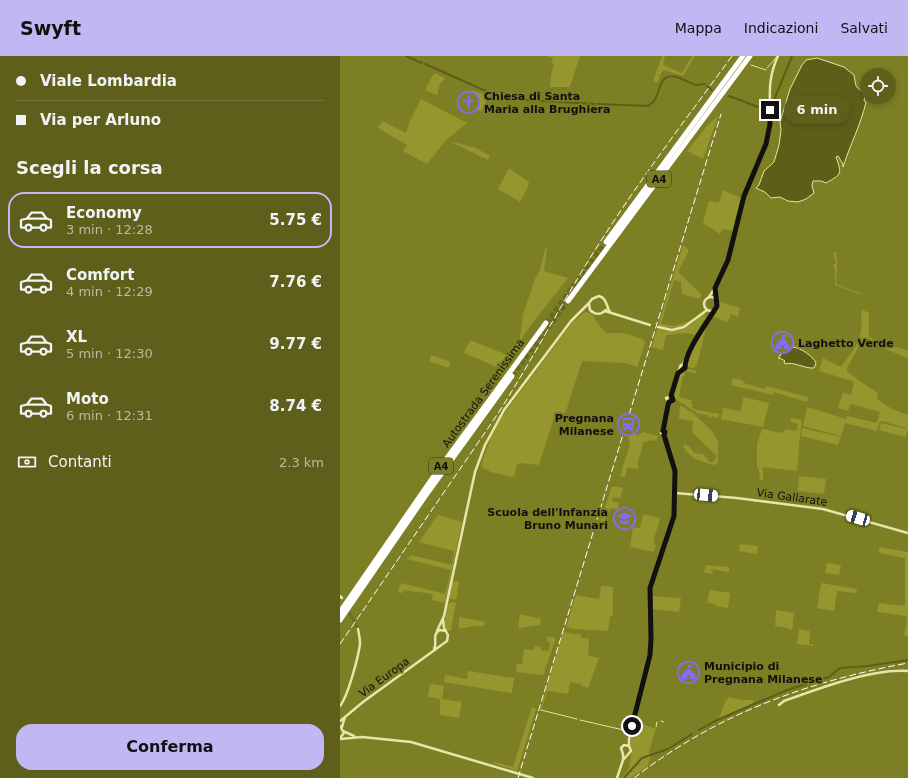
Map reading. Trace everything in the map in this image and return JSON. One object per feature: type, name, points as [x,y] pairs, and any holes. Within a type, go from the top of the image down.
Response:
[{"type":"highway","name":"A4","points":[[606,242],[743,56]]},
{"type":"highway","name":"A4","points":[[568,301],[750,56]]},
{"type":"highway","name":"Autostrada Serenissima","points":[[340,612],[432,478],[546,323]]},
{"type":"highway","name":"Autostrada Serenissima","points":[[340,620],[426,494],[512,376]]},
{"type":"street","points":[[700,314],[705,300],[715,288],[728,260],[744,196],[768,139],[770,124],[769,88],[772,71],[778,56]]},
{"type":"street","points":[[625,754],[621,748],[627,745],[650,655],[650,588],[674,516],[675,471],[664,435],[665,433],[663,431],[669,402],[666,398],[671,396],[678,373],[681,368],[685,368],[684,365],[698,336],[717,306],[715,288]]},
{"type":"street","points":[[436,641],[444,643],[448,638],[443,626],[444,616],[476,472],[485,445],[504,410],[571,321],[594,297],[599,296],[606,301],[610,312]]},
{"type":"street","points":[[708,298],[713,298],[716,300]]},
{"type":"street","points":[[589,303],[590,310]]},
{"type":"street","points":[[704,305],[708,310],[710,319]]},
{"type":"street","points":[[583,310],[590,310],[597,314],[601,314],[607,307]]},
{"type":"street","points":[[658,327],[669,329],[681,328],[690,324],[700,314],[708,310],[715,310]]},
{"type":"street","points":[[605,311],[650,324]]},
{"type":"street","name":"Via Gallarate","points":[[675,493],[737,498],[823,509],[908,533]]},
{"type":"street","points":[[433,651],[436,641],[434,637],[444,616]]},
{"type":"street","points":[[340,706],[345,699],[359,650],[360,638],[358,629]]},
{"type":"street","points":[[437,631],[441,630],[446,632]]},
{"type":"street","name":"Via Europa","points":[[340,721],[346,715],[444,643]]},
{"type":"street","points":[[778,705],[795,697],[836,683],[887,672],[908,671]]},
{"type":"street","points":[[340,703],[347,693]]},
{"type":"street","points":[[346,715],[341,727],[343,731],[356,737]]},
{"type":"street","points":[[340,739],[343,735],[343,731]]},
{"type":"street","points":[[340,739],[356,737],[411,742],[533,778]]},
{"type":"street","points":[[617,778],[625,754],[631,751],[627,745]]},
{"type":"shaded area","points":[[545,56],[580,56],[570,87],[550,87],[554,64],[551,63],[553,58]]},
{"type":"shaded area","points":[[662,56],[665,56],[663,65],[682,73],[692,56],[695,56],[683,76],[664,70],[661,73],[658,83],[653,81]]},
{"type":"shaded area","points":[[817,58],[844,67],[854,75],[856,86],[860,90],[860,104],[865,104],[843,167],[843,164],[838,156],[836,157],[840,170],[835,178],[826,183],[821,181],[813,181],[812,186],[814,193],[806,199],[798,202],[788,201],[780,197],[771,198],[765,192],[756,188],[759,185],[764,171],[774,162],[779,145],[781,130],[780,122],[790,89],[806,60]]},
{"type":"shaded area","points":[[434,73],[445,78],[440,84],[437,95],[425,90]]},
{"type":"shaded area","points":[[472,90],[481,93],[486,97],[486,105],[481,111],[465,103]]},
{"type":"shaded area","points":[[421,99],[467,123],[445,141],[427,164],[403,151],[407,145],[378,128],[382,121],[406,133]]},
{"type":"shaded area","points":[[718,116],[703,159],[687,151],[707,126]]},
{"type":"shaded area","points":[[453,142],[476,148],[490,156],[488,160],[453,143],[450,144]]},
{"type":"shaded area","points":[[509,168],[529,182],[520,202],[498,189]]},
{"type":"shaded area","points":[[723,190],[741,198],[733,231],[722,229],[720,234],[703,223],[709,201],[719,203]]},
{"type":"shaded area","points":[[683,245],[689,250],[678,272],[702,295],[699,299],[682,294],[681,282],[674,280],[661,324],[675,326],[690,321],[683,326],[675,328],[658,326]]},
{"type":"shaded area","points":[[547,248],[544,271],[568,278],[527,330],[519,344],[523,314],[535,279],[540,270],[545,249]]},
{"type":"shaded area","points":[[833,252],[836,252],[837,264],[836,284],[862,295],[835,285],[835,269],[833,264],[836,264]]},
{"type":"shaded area","points":[[720,302],[740,308],[738,317],[731,314],[728,322],[713,317]]},
{"type":"shaded area","points":[[863,310],[869,313],[869,337],[908,351],[908,358],[862,340],[846,370],[878,393],[877,398],[884,404],[908,415],[908,430],[905,437],[879,430],[882,423],[906,428],[882,421],[879,423],[877,431],[845,423],[841,436],[803,426],[807,407],[846,419],[847,416],[877,423],[880,412],[851,404],[848,411],[838,408],[843,393],[851,395],[854,383],[852,381],[819,371],[823,358],[841,367],[851,354],[859,340],[861,311]]},
{"type":"shaded area","points":[[585,312],[592,315],[607,333],[624,333],[644,340],[645,343],[637,367],[626,363],[582,361],[565,414],[556,411],[539,465],[520,463],[516,466],[515,476],[512,477],[491,472],[482,467],[482,462],[493,432],[500,419],[572,323]]},
{"type":"shaded area","points":[[704,313],[706,317],[695,335],[684,333],[666,335],[663,350],[652,347],[657,329],[673,331],[684,329]]},
{"type":"shaded area","points":[[707,324],[697,365],[694,368],[688,367],[686,363]]},
{"type":"shaded area","points":[[470,340],[510,356],[493,384],[491,383],[497,367],[464,353]]},
{"type":"shaded area","name":"Laghetto Verde","points":[[785,347],[795,347],[813,358],[816,363],[814,368],[788,363],[785,364],[785,361],[780,358],[779,359],[779,356],[781,355],[781,350]]},
{"type":"shaded area","points":[[431,355],[451,362],[448,368],[429,361]]},
{"type":"shaded area","points":[[687,369],[697,371],[696,373],[685,371],[679,396],[681,398],[692,400],[692,408],[719,414],[718,418],[712,416],[710,418],[707,415],[699,414],[674,398],[674,389],[678,375]]},
{"type":"shaded area","points":[[733,378],[765,389],[766,386],[808,397],[807,402],[774,392],[773,395],[731,385]]},
{"type":"shaded area","points":[[743,397],[769,403],[763,427],[721,419],[723,408],[741,411]]},
{"type":"shaded area","points":[[680,405],[693,413],[713,432],[718,440],[718,462],[715,465],[696,459],[684,449],[683,444],[690,447],[694,453],[703,454],[710,462],[713,462],[716,458],[716,455],[692,432],[693,421],[679,419]]},
{"type":"shaded area","points":[[791,418],[802,420],[797,471],[763,467],[763,481],[760,480],[759,470],[757,467],[757,444],[762,429],[782,433],[786,429],[796,431],[798,424],[791,422]]},
{"type":"shaded area","points":[[802,428],[841,437],[838,445],[801,436]]},
{"type":"shaded area","points":[[643,432],[658,436],[656,441],[644,441],[638,461],[638,469],[627,467],[625,477],[620,476],[630,444],[628,437],[630,433],[638,435]]},
{"type":"shaded area","points":[[799,476],[826,479],[824,494],[798,491]]},
{"type":"shaded area","points":[[612,486],[623,488],[620,498],[613,497],[612,501],[619,503],[617,509],[610,508],[605,523],[600,522]]},
{"type":"shaded area","points":[[643,514],[660,518],[654,539],[654,544],[656,545],[654,552],[630,547],[633,527],[640,528]]},
{"type":"shaded area","points":[[438,515],[462,522],[445,603],[432,600],[433,594],[404,590],[403,593],[398,592],[401,583],[445,594],[451,570],[407,559],[411,555],[452,565],[454,551],[419,542]]},
{"type":"shaded area","points":[[740,544],[758,546],[757,554],[739,551]]},
{"type":"shaded area","points":[[879,547],[908,552],[908,636],[904,635],[907,620],[906,616],[877,612],[879,603],[905,606],[905,558],[879,553]]},
{"type":"shaded area","points":[[827,563],[841,565],[839,575],[825,573]]},
{"type":"shaded area","points":[[706,565],[729,567],[729,572],[710,569],[713,571],[712,574],[704,573]]},
{"type":"shaded area","points":[[453,581],[459,582],[456,600],[449,598]]},
{"type":"shaded area","points":[[821,583],[857,589],[856,593],[837,591],[834,611],[817,608]]},
{"type":"shaded area","points":[[601,586],[613,587],[613,615],[610,616],[608,631],[566,627],[576,595],[599,599]]},
{"type":"shaded area","points":[[710,590],[730,593],[728,608],[707,603]]},
{"type":"shaded area","points":[[653,596],[681,598],[679,612],[653,609]]},
{"type":"shaded area","points":[[452,602],[456,603],[451,631],[446,630],[444,623],[448,604]]},
{"type":"shaded area","points":[[776,610],[794,613],[792,630],[775,626]]},
{"type":"shaded area","points":[[520,614],[541,619],[540,625],[518,628]]},
{"type":"shaded area","points":[[459,617],[485,622],[484,626],[473,626],[459,629]]},
{"type":"shaded area","points":[[799,629],[810,631],[809,644],[813,644],[813,646],[797,644]]},
{"type":"shaded area","points":[[563,632],[581,635],[581,638],[589,638],[588,656],[599,658],[588,688],[582,686],[581,684],[570,682],[568,694],[547,691],[540,710]]},
{"type":"shaded area","points":[[547,636],[556,638],[543,675],[516,672],[517,664],[522,664],[524,649],[534,650],[535,646],[541,647],[541,650],[549,651],[550,642],[547,642]]},
{"type":"shaded area","points":[[468,671],[514,678],[512,693],[444,682],[445,675],[467,680]]},
{"type":"shaded area","points":[[430,684],[444,686],[442,699],[462,702],[459,718],[440,715],[440,699],[428,697]]},
{"type":"shaded area","points":[[729,697],[742,700],[753,700],[753,703],[719,718],[726,700]]},
{"type":"shaded area","points":[[532,707],[536,709],[517,771],[492,763],[494,762],[513,767]]},
{"type":"shaded area","points":[[635,721],[656,729],[649,752],[651,756],[648,764],[649,766],[630,778],[622,778],[630,767],[631,735]]},
{"type":"waterway","points":[[406,56],[422,63]]},
{"type":"waterway","points":[[767,68],[777,56]]},
{"type":"waterway","points":[[772,105],[792,56]]},
{"type":"waterway","points":[[425,64],[495,95]]},
{"type":"waterway","points":[[751,65],[766,70]]},
{"type":"waterway","points":[[598,104],[648,106],[656,99],[665,78],[673,76],[696,85],[705,84]]},
{"type":"waterway","points":[[707,86],[712,90]]},
{"type":"waterway","points":[[498,96],[506,99],[595,104]]},
{"type":"waterway","points":[[729,96],[761,108],[767,107]]},
{"type":"waterway","points":[[699,730],[715,721],[787,690],[829,677],[840,668],[868,666],[908,660]]},
{"type":"waterway","points":[[541,710],[577,719]]},
{"type":"waterway","points":[[580,720],[628,731]]},
{"type":"waterway","points":[[656,727],[657,722]]},
{"type":"waterway","points":[[624,778],[642,758],[668,749],[692,734]]},
{"type":"tunnel","points":[[546,323],[606,242]]},
{"type":"tunnel","points":[[512,376],[568,301]]},
{"type":"tunnel","points":[[650,325],[658,327]]},
{"type":"tunnel","points":[[348,610],[358,629]]},
{"type":"railway","points":[[340,644],[497,415],[590,258],[619,213],[732,56]]},
{"type":"railway","points":[[518,778],[721,114]]},
{"type":"railway","points":[[634,778],[665,755],[730,718],[798,691],[834,680],[908,663]]},
{"type":"place","name":"Chiesa di Santa Maria alla Brughiera","points":[[468,102]]},
{"type":"place","name":"Laghetto Verde","points":[[783,343]]},
{"type":"place","name":"Pregnana Milanese","points":[[629,424]]},
{"type":"place","name":"Scuola dell'Infanzia Bruno Munari","points":[[624,518]]},
{"type":"place","name":"Municipio di Pregnana Milanese","points":[[688,672]]},
{"type":"route","points":[[632,726],[650,655],[651,639],[649,592],[674,516],[675,471],[670,459],[664,435],[665,432],[663,431],[668,405],[669,402],[673,400],[671,396],[678,373],[685,368],[686,361],[698,336],[717,306],[718,303],[716,300],[715,288],[728,260],[744,196],[769,136],[770,110]]}]
